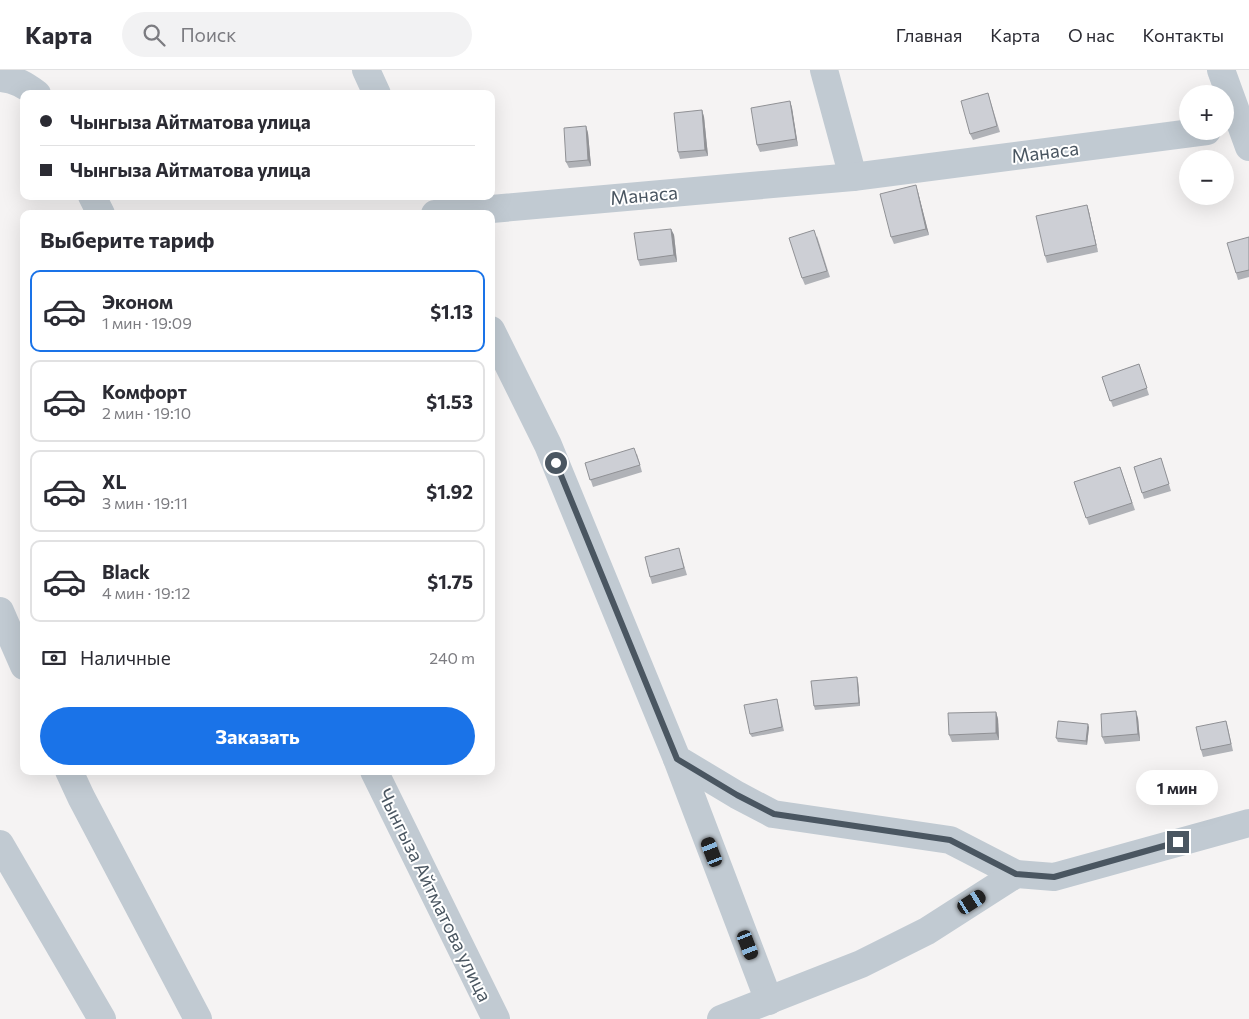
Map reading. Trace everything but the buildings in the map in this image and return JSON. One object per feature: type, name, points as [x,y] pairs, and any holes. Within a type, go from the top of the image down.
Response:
[{"type":"street","points":[[366,70],[375,90]]},
{"type":"street","points":[[824,70],[853,176]]},
{"type":"street","points":[[1221,70],[1239,134]]},
{"type":"street","points":[[4,78],[25,84],[32,90]]},
{"type":"street","name":"Манаса","points":[[478,210],[853,176],[1179,135]]},
{"type":"street","points":[[495,338],[548,445],[677,759],[769,1001]]},
{"type":"street","points":[[0,611],[20,657]]},
{"type":"street","points":[[677,759],[737,795],[774,814],[950,840],[1016,874],[1054,877],[1249,823]]},
{"type":"street","points":[[72,775],[81,797],[198,1019]]},
{"type":"street","name":"Чынгыза Айтматова улица","points":[[376,775],[496,1019]]},
{"type":"street","points":[[0,844],[102,1019]]},
{"type":"street","points":[[721,1019],[862,964],[927,931],[1016,874]]},
{"type":"route","points":[[556,463],[677,759],[737,795],[774,814],[942,838],[950,840],[1016,874],[1054,877],[1178,842]]}]
